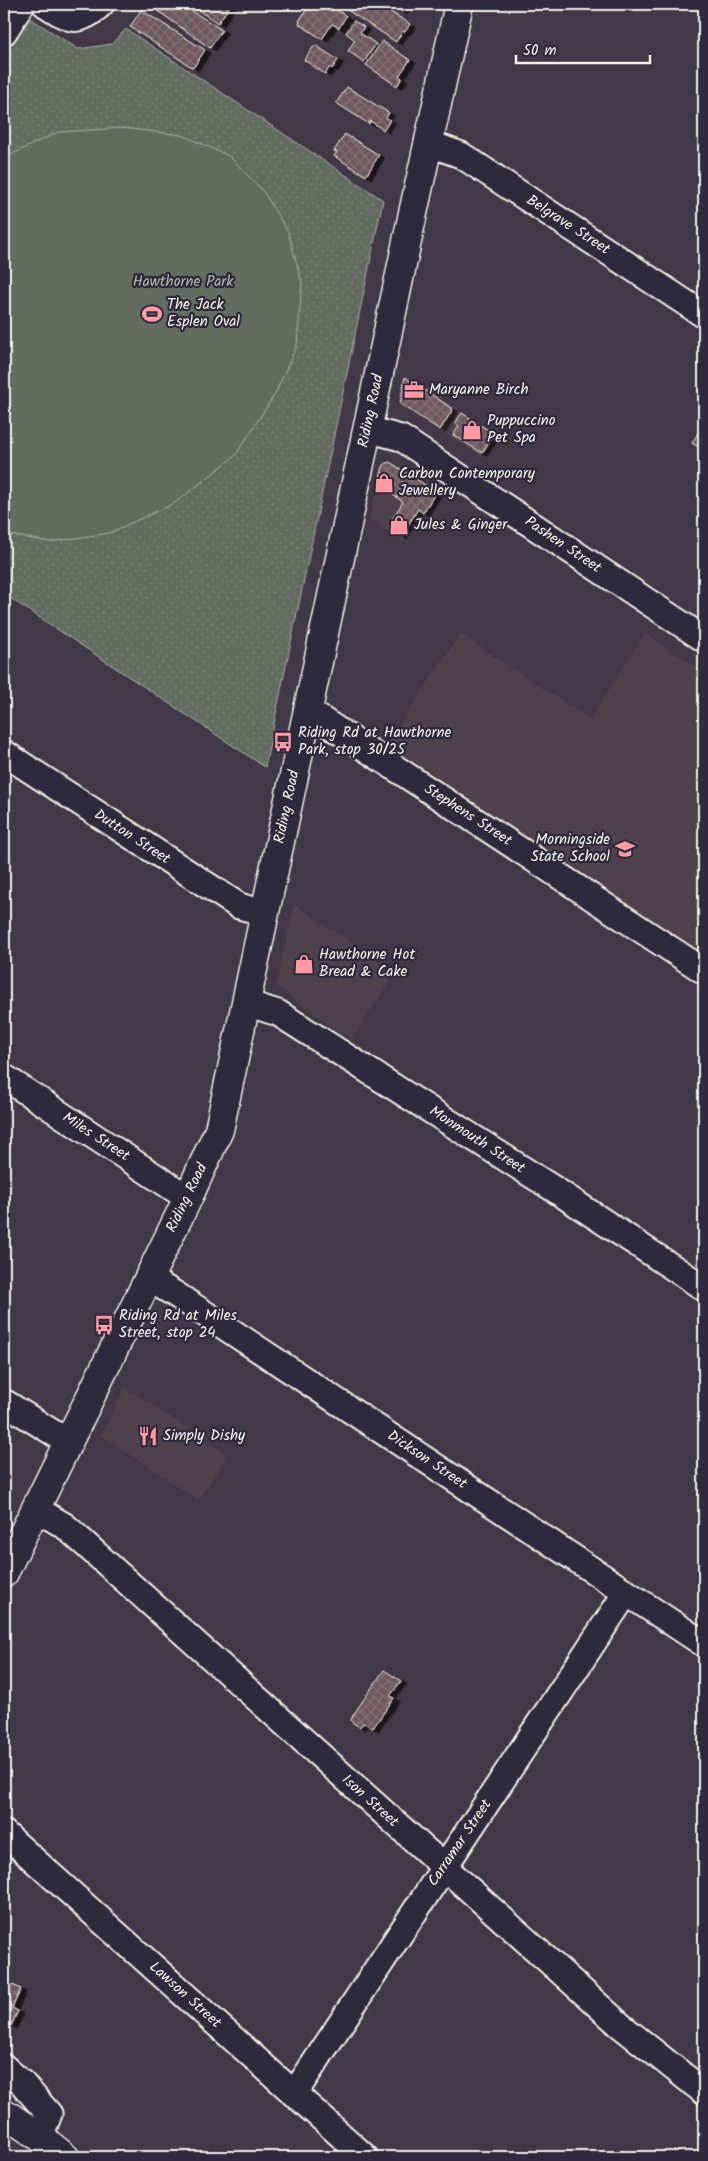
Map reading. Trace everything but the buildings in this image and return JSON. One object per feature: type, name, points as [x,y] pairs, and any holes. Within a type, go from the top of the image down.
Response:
[{"type":"main road","name":"Riding Road","points":[[4,1573],[188,1198],[219,1130],[459,4]]},
{"type":"main road","points":[[4,2113],[40,2137],[65,2157]]},
{"type":"street","points":[[4,32],[22,4]]},
{"type":"street","points":[[45,4],[65,18],[92,11]]},
{"type":"street","name":"Belgrave Street","points":[[428,143],[461,154],[704,315]]},
{"type":"street","name":"Pashen Street","points":[[368,429],[401,438],[704,639]]},
{"type":"street","name":"Stephens Street","points":[[308,710],[704,971]]},
{"type":"street","name":"Dutton Street","points":[[4,753],[239,906],[264,913]]},
{"type":"street","name":"Monmouth Street","points":[[246,1003],[278,1013],[557,1191],[704,1288]]},
{"type":"street","name":"Miles Street","points":[[4,1077],[188,1198]]},
{"type":"street","name":"Dickson Street","points":[[148,1278],[704,1644]]},
{"type":"street","points":[[4,1402],[68,1442]]},
{"type":"street","name":"Ison Street","points":[[36,1509],[65,1526],[620,2025],[704,2092]]},
{"type":"street","name":"Carramar Street","points":[[294,2094],[626,1593]]},
{"type":"street","name":"Lawson Street","points":[[4,1833],[365,2157]]},
{"type":"street","points":[[4,2067],[22,2083],[49,2114],[40,2137]]},
{"type":"shaded area","points":[[406,374],[495,435],[482,457],[398,404]]},
{"type":"shaded area","points":[[390,462],[436,492],[403,542],[369,520],[384,464]]},
{"type":"shaded area","name":"Morningside State School","points":[[645,633],[704,672],[704,954],[387,744],[460,634],[590,719]]},
{"type":"shaded area","points":[[294,904],[396,972],[351,1040],[276,986]]},
{"type":"shaded area","points":[[125,1387],[228,1455],[198,1500],[101,1435]]},
{"type":"green space","name":"Hawthorne Park","points":[[4,4],[8,4],[78,49],[112,44],[126,29],[383,200],[265,767],[4,594]]},
{"type":"green space","name":"The Jack Esplen Oval","points":[[122,128],[182,135],[229,156],[263,191],[288,232],[302,283],[297,345],[275,394],[235,456],[175,503],[109,533],[50,542],[4,534],[4,158],[58,132]]},
{"type":"place","name":"The Jack Esplen Oval","points":[[152,314]]},
{"type":"place","name":"Maryanne Birch","points":[[414,390]]},
{"type":"place","name":"Puppuccino Pet Spa","points":[[472,430]]},
{"type":"place","name":"Carbon Contemporary Jewellery","points":[[384,483]]},
{"type":"place","name":"Jules & Ginger","points":[[399,525]]},
{"type":"place","name":"Riding Rd at Hawthorne Park, stop 30/25","points":[[283,742]]},
{"type":"place","name":"Morningside State School","points":[[625,849]]},
{"type":"place","name":"Hawthorne Hot Bread & Cake","points":[[304,964]]},
{"type":"place","name":"Riding Rd at Miles Street, stop 24","points":[[104,1325]]},
{"type":"place","name":"Simply Dishy","points":[[148,1436]]}]
